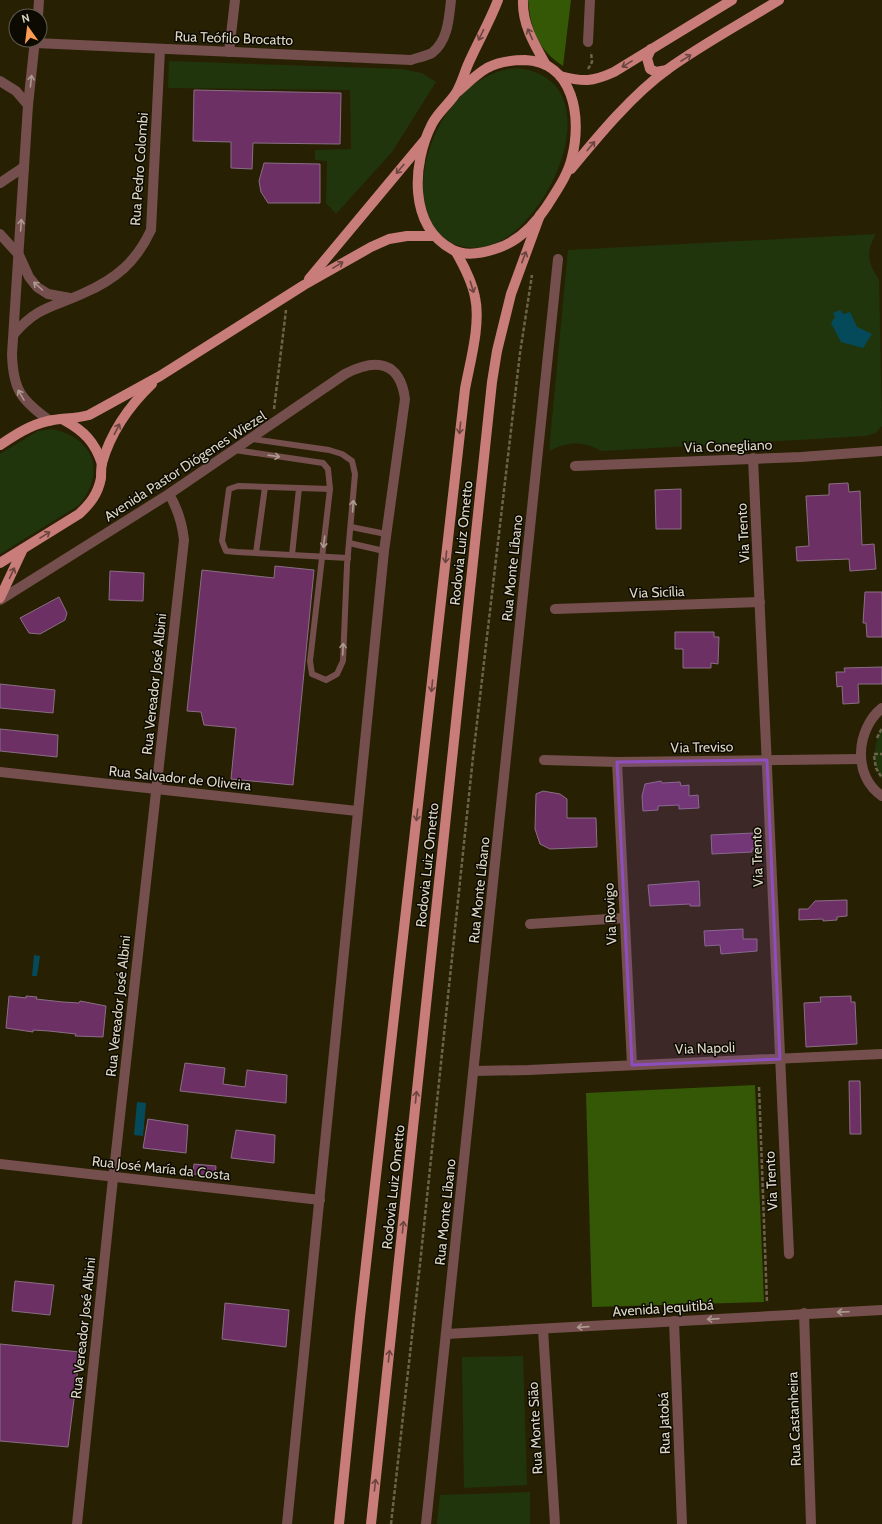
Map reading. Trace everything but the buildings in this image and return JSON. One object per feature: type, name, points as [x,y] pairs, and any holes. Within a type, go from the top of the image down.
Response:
[{"type":"main road","points":[[456,93],[498,0]]},
{"type":"main road","points":[[523,0],[523,11],[526,27],[546,65]]},
{"type":"main road","points":[[732,0],[608,74],[581,82],[560,76],[546,65],[531,60],[515,60],[487,68],[456,93],[433,122],[425,139],[419,168],[418,195],[424,218],[434,236],[456,252],[477,254],[503,246],[521,235],[540,215],[566,176],[594,142],[625,109],[668,70],[779,0]]},
{"type":"main road","points":[[651,49],[647,58],[650,69],[656,72],[668,70]]},
{"type":"main road","points":[[560,76],[570,94],[576,112],[576,136],[572,157],[566,176]]},
{"type":"main road","points":[[304,285],[425,139]]},
{"type":"main road","name":"Rodovia Luiz Ometto","points":[[371,1524],[492,382],[511,294],[540,215]]},
{"type":"main road","points":[[0,445],[34,425],[89,414],[160,376],[351,257],[389,239],[407,236],[434,236]]},
{"type":"main road","name":"Rodovia Luiz Ometto","points":[[338,1524],[465,389],[476,324],[476,298],[468,275],[456,252]]},
{"type":"main road","points":[[0,563],[78,514],[88,506],[98,490],[102,464],[117,428],[127,411],[160,376]]},
{"type":"main road","points":[[64,420],[79,429],[88,438],[98,454],[102,464]]},
{"type":"main road","points":[[0,599],[23,549]]},
{"type":"street","points":[[229,52],[235,0]]},
{"type":"street","name":"Rua Teófilo Brocatto","points":[[48,43],[411,60],[432,53],[444,37],[447,27],[450,0]]},
{"type":"street","points":[[588,42],[590,0]]},
{"type":"street","points":[[34,48],[28,105],[12,373],[18,390],[25,402],[50,421]]},
{"type":"street","name":"Rua Pedro Colombi","points":[[14,334],[35,314],[50,306],[71,299],[112,279],[132,262],[143,247],[151,230],[160,49]]},
{"type":"street","points":[[0,81],[16,91],[28,105]]},
{"type":"street","points":[[0,183],[24,167]]},
{"type":"street","points":[[0,234],[19,255],[29,277],[37,287],[48,294],[71,299]]},
{"type":"street","name":"Rua Monte Líbano","points":[[426,1524],[558,259]]},
{"type":"street","name":"Avenida Pastor Diógenes Wiezel","points":[[0,599],[169,494],[356,368],[368,364],[386,366],[400,379],[405,399],[386,534]]},
{"type":"street","name":"Via Conegliano","points":[[575,466],[882,451]]},
{"type":"street","name":"Via Trento","points":[[753,458],[789,1254]]},
{"type":"street","name":"Rua Vereador José Albini","points":[[77,1524],[113,1177],[184,540],[182,522],[178,509],[169,494]]},
{"type":"street","points":[[287,1524],[386,534]]},
{"type":"street","name":"Via Sicília","points":[[555,609],[760,602]]},
{"type":"street","points":[[882,708],[875,714],[866,727],[861,743],[861,759],[867,778],[882,796]]},
{"type":"street","name":"Via Treviso","points":[[544,760],[617,762],[861,759]]},
{"type":"street","name":"Via Rovigo","points":[[617,762],[632,1066]]},
{"type":"street","name":"Rua Salvador de Oliveira","points":[[0,772],[358,811]]},
{"type":"street","points":[[530,924],[624,918]]},
{"type":"street","name":"Via Napoli","points":[[474,1071],[632,1066],[882,1054]]},
{"type":"street","name":"Rua José María da Costa","points":[[0,1164],[320,1200]]},
{"type":"street","name":"Avenida Jequitibá","points":[[446,1334],[543,1330],[804,1313],[882,1310]]},
{"type":"street","name":"Rua Castanheira","points":[[804,1313],[811,1524]]},
{"type":"street","name":"Rua Jatobá","points":[[674,1321],[682,1524]]},
{"type":"street","name":"Rua Monte Sião","points":[[543,1330],[555,1524]]},
{"type":"lane","points":[[235,450],[323,463],[328,469],[330,490],[310,661],[312,674],[326,680],[337,674],[343,661],[348,558],[352,527],[355,474],[352,461],[342,454],[329,450],[252,439]]},
{"type":"lane","points":[[330,490],[238,486],[229,489],[222,541],[226,551],[348,558]]},
{"type":"lane","points":[[256,553],[265,487]]},
{"type":"lane","points":[[292,555],[299,488]]},
{"type":"lane","points":[[352,527],[386,534]]},
{"type":"lane","points":[[349,543],[384,551]]},
{"type":"path","points":[[581,82],[584,72],[592,62],[588,42]]},
{"type":"path","points":[[391,1524],[473,757],[520,353],[533,268]]},
{"type":"path","points":[[272,425],[288,296]]},
{"type":"path","points":[[876,740],[882,728]]},
{"type":"path","points":[[875,747],[874,754],[876,768],[882,779]]},
{"type":"path","points":[[874,754],[882,754]]},
{"type":"path","points":[[759,1087],[767,1303]]},
{"type":"highlighted area","points":[[767,760],[780,1059],[632,1065],[617,762]]},
{"type":"green space","points":[[528,0],[571,0],[563,66],[554,60],[541,46],[531,21]]},
{"type":"green space","points":[[169,61],[401,69],[422,73],[436,82],[392,152],[336,214],[326,203],[327,161],[315,160],[315,150],[351,149],[350,90],[168,88]]},
{"type":"green space","points":[[515,68],[545,77],[562,96],[568,123],[564,152],[552,183],[534,211],[513,233],[489,246],[480,248],[471,248],[454,244],[445,239],[435,228],[422,202],[425,167],[430,148],[438,129],[449,111],[462,95],[478,82],[495,73]]},
{"type":"green space","points":[[876,234],[869,251],[869,257],[872,268],[879,279],[882,426],[876,433],[866,436],[602,451],[588,445],[569,444],[549,451],[568,250]]},
{"type":"green space","points":[[52,429],[66,433],[78,440],[86,448],[91,458],[93,469],[92,480],[87,493],[79,505],[0,554],[0,454],[38,431]]},
{"type":"green space","points":[[882,728],[882,779],[875,759],[875,747]]},
{"type":"green space","points":[[755,1085],[764,1302],[592,1307],[586,1093]]},
{"type":"green space","points":[[523,1356],[527,1485],[464,1488],[462,1357]]},
{"type":"green space","points":[[530,1492],[530,1524],[437,1524],[440,1495]]},
{"type":"water","points":[[840,310],[843,314],[850,312],[857,327],[872,334],[863,348],[841,342],[831,323],[835,317],[833,313]]},
{"type":"water","points":[[34,955],[40,956],[37,976],[32,976]]},
{"type":"water","points":[[137,1102],[146,1103],[143,1136],[134,1135]]}]
